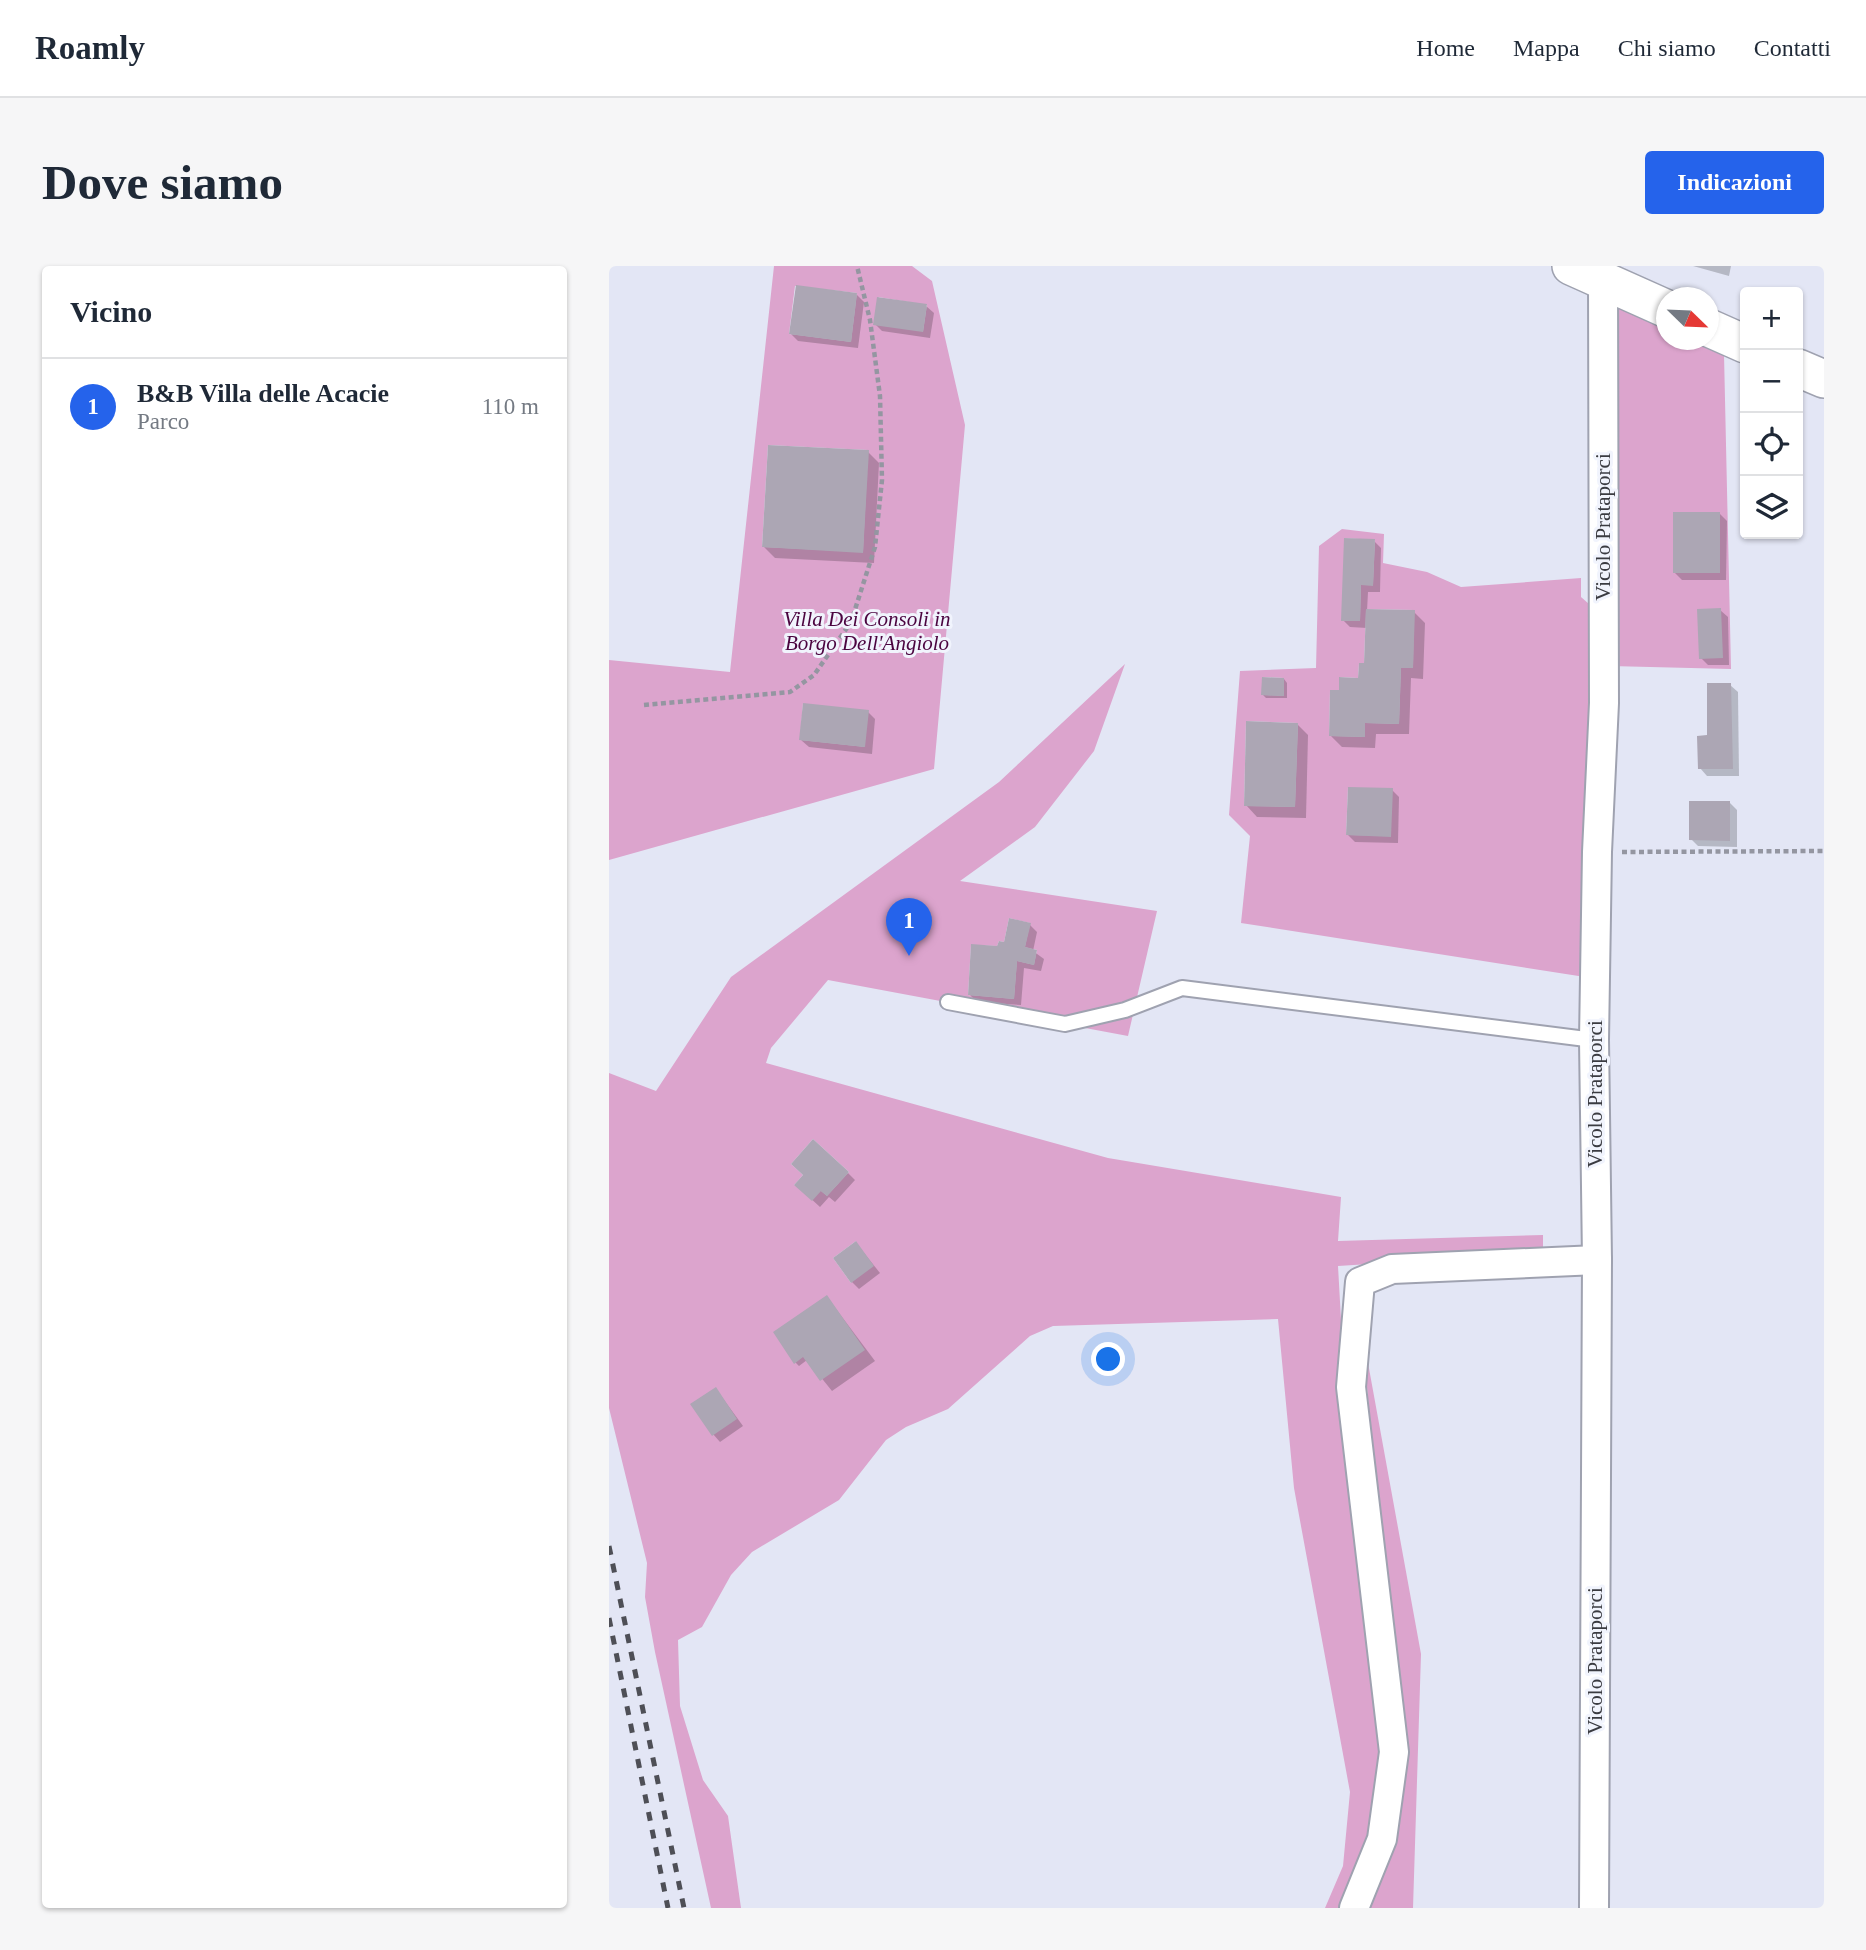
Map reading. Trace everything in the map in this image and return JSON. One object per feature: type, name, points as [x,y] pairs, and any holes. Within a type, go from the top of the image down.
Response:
[{"type":"street","points":[[1587,273],[1656,304]]},
{"type":"street","name":"Vicolo Prataporci","points":[[1587,273],[1604,703],[1597,852],[1594,1040],[1597,1260],[1594,1908]]},
{"type":"street","points":[[1719,332],[1740,342]]},
{"type":"street","points":[[1803,370],[1824,379]]},
{"type":"street","points":[[1354,1908],[1382,1839],[1394,1752],[1351,1387],[1360,1282],[1392,1269],[1597,1260]]},
{"type":"lane","points":[[948,1002],[1065,1024],[1125,1010],[1182,988],[1594,1040]]},
{"type":"path","points":[[644,705],[790,692],[814,676],[851,622],[876,547],[882,480],[880,396],[859,269],[850,266]]},
{"type":"path","points":[[1597,852],[1824,851]]},
{"type":"green space","name":"Villa Dei Consoli in Borgo Dell'Angiolo","points":[[774,266],[912,266],[932,281],[965,425],[934,769],[609,860],[609,660],[730,672]],"holes":[[[795,286],[857,293],[851,342],[789,334]],[[878,297],[927,305],[923,332]],[[768,445],[868,450],[863,552],[762,547]],[[803,703],[865,747],[800,740]]]},
{"type":"green space","points":[[1613,305],[1656,324],[1656,350],[1715,350],[1724,354],[1731,669],[1610,666]],"holes":[[[1673,512],[1720,512],[1720,573],[1673,573]]]},
{"type":"green space","points":[[1342,529],[1384,534],[1383,563],[1427,572],[1461,587],[1581,578],[1581,597],[1597,611],[1585,977],[1241,923],[1250,836],[1229,815],[1240,671],[1316,668],[1319,546]],"holes":[[[1344,538],[1375,540],[1373,585],[1361,585],[1360,621]],[[1366,609],[1414,610],[1413,668],[1401,668],[1399,724],[1365,723],[1365,737],[1329,736],[1330,690],[1339,690],[1339,677],[1358,678],[1359,663],[1364,663]],[[1262,677],[1284,678],[1284,696],[1262,695]],[[1246,721],[1298,723],[1295,807],[1244,806]],[[1348,787],[1391,836],[1346,835]]]},
{"type":"green space","points":[[1125,664],[1094,751],[1035,827],[960,881],[1157,911],[1128,1036],[828,980],[771,1048],[766,1063],[1108,1158],[1341,1197],[1338,1241],[1543,1235],[1543,1253],[1338,1266],[1350,1480],[1371,1616],[1382,1777],[1364,1857],[1343,1908],[1325,1908],[1343,1866],[1350,1792],[1294,1488],[1278,1319],[1053,1326],[1030,1336],[948,1409],[906,1427],[886,1440],[839,1500],[752,1552],[731,1575],[702,1627],[678,1640],[680,1706],[703,1780],[728,1816],[741,1908],[711,1908],[655,1652],[645,1597],[647,1563],[609,1408],[609,1073],[656,1091],[731,977],[999,782]],"holes":[[[1009,918],[1030,923],[1025,947],[1037,950],[1034,965],[1017,961],[1014,999],[968,995],[971,945],[997,946],[999,941],[1004,942]],[[813,1139],[849,1172],[827,1196],[821,1191],[794,1185],[803,1175],[791,1164]],[[856,1241],[851,1283],[833,1258]]]},
{"type":"green space","points":[[1362,1330],[1421,1654],[1413,1908],[1367,1908],[1385,1870],[1399,1752]]},
{"type":"building","points":[[796,285],[857,293],[851,342],[789,334]]},
{"type":"building","points":[[877,297],[927,304],[923,332],[873,325]]},
{"type":"building","name":"Villa Dei Consoli in Borgo Dell'Angiolo","points":[[768,445],[869,450],[863,553],[762,547]]},
{"type":"building","points":[[1673,512],[1720,512],[1720,573],[1673,573]]},
{"type":"building","points":[[1344,538],[1375,539],[1373,586],[1361,585],[1360,621],[1341,621]]},
{"type":"building","points":[[1721,608],[1723,658],[1699,659],[1697,609]]},
{"type":"building","points":[[1366,609],[1415,610],[1413,668],[1401,668],[1399,724],[1365,723],[1365,737],[1329,736],[1330,690],[1339,690],[1339,677],[1358,678],[1359,663],[1364,663]]},
{"type":"building","points":[[1262,677],[1284,678],[1284,696],[1261,695]]},
{"type":"building","points":[[1707,683],[1731,683],[1733,769],[1698,769],[1697,736],[1707,735]]},
{"type":"building","points":[[803,703],[869,710],[865,747],[799,740]]},
{"type":"building","points":[[1246,721],[1298,723],[1295,807],[1244,806]]},
{"type":"building","points":[[1348,787],[1393,788],[1391,837],[1346,835]]},
{"type":"building","points":[[1689,801],[1730,801],[1730,841],[1689,840]]},
{"type":"building","points":[[1009,918],[1031,923],[1025,947],[1037,950],[1034,965],[1017,961],[1014,999],[968,995],[971,944],[997,946],[999,941],[1004,942]]},
{"type":"building","points":[[813,1139],[849,1172],[827,1196],[821,1191],[812,1201],[794,1185],[803,1175],[791,1164]]},
{"type":"building","points":[[856,1241],[874,1266],[851,1283],[833,1258]]},
{"type":"building","points":[[827,1295],[865,1350],[820,1381],[803,1357],[794,1364],[773,1332]]},
{"type":"building","points":[[716,1387],[737,1419],[712,1436],[690,1404]]},
{"type":"railway","points":[[609,1546],[684,1908]]},
{"type":"railway","points":[[609,1618],[668,1908]]},
{"type":"place","name":"B&B Villa delle Acacie","points":[[909,956]]}]
